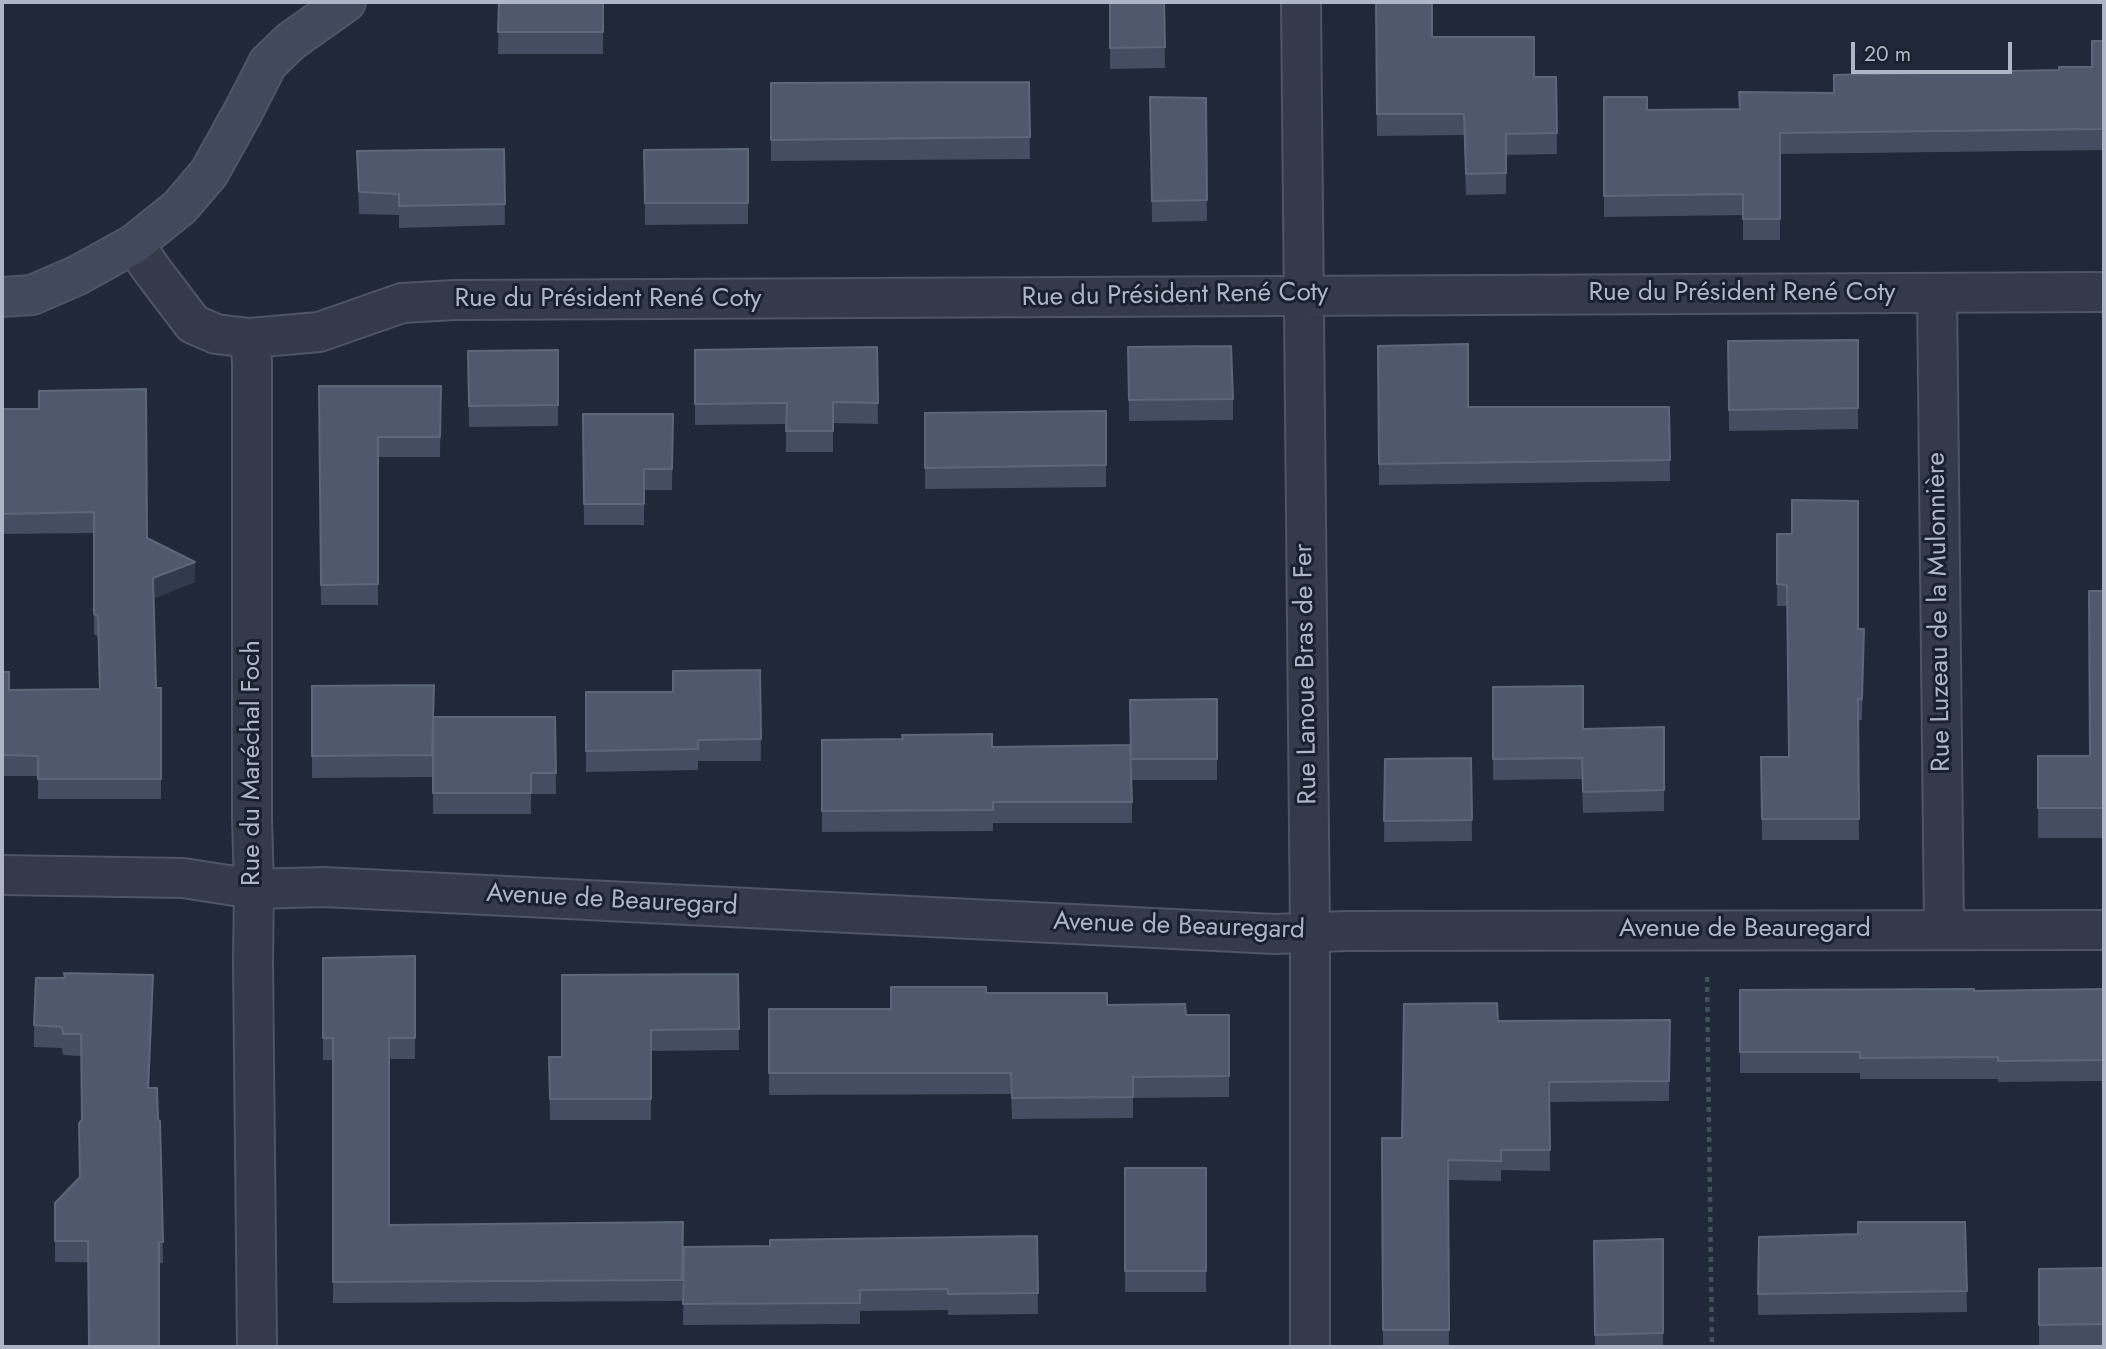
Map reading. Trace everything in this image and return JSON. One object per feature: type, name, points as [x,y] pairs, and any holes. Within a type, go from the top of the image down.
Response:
[{"type":"street","points":[[2,298],[32,295],[78,275],[134,244],[180,207],[208,173],[268,63],[291,41],[346,2]]},
{"type":"street","name":"Rue Lanoue Bras de Fer","points":[[1301,2],[1310,933],[1310,1347]]},
{"type":"street","points":[[134,244],[193,324],[216,334],[250,338]]},
{"type":"street","name":"Rue du Président René Coty","points":[[250,338],[319,332],[402,303],[455,300],[2104,292]]},
{"type":"street","name":"Rue Luzeau de la Mulonnière","points":[[1937,294],[1944,930]]},
{"type":"street","name":"Rue du Maréchal Foch","points":[[250,338],[257,1347]]},
{"type":"street","name":"Avenue de Beauregard","points":[[2,875],[183,878],[254,889],[338,887],[1261,933],[2104,930]]},
{"type":"path","points":[[1706,930],[1713,1347]]},
{"type":"building","points":[[499,2],[603,2],[603,32],[498,32]]},
{"type":"building","points":[[1110,2],[1164,2],[1165,47],[1110,48]]},
{"type":"building","points":[[1376,2],[1432,2],[1432,37],[1534,37],[1534,77],[1556,77],[1557,133],[1506,134],[1506,173],[1466,174],[1464,114],[1377,114]]},
{"type":"building","points":[[2092,41],[2104,41],[2104,129],[1780,133],[1780,219],[1743,219],[1743,194],[1604,196],[1604,97],[1647,97],[1647,110],[1740,109],[1739,92],[1834,93],[1834,75],[2092,67]]},
{"type":"building","points":[[1029,82],[1030,137],[771,140],[771,83]]},
{"type":"building","points":[[1150,97],[1206,98],[1207,200],[1152,201]]},
{"type":"building","points":[[504,149],[505,204],[399,206],[399,194],[359,192],[357,151]]},
{"type":"building","points":[[748,149],[748,203],[645,203],[644,150]]},
{"type":"building","points":[[1858,340],[1858,408],[1729,410],[1728,341]]},
{"type":"building","points":[[1468,344],[1468,407],[1669,407],[1670,460],[1379,464],[1378,346]]},
{"type":"building","points":[[1231,346],[1233,399],[1129,400],[1128,347]]},
{"type":"building","points":[[877,347],[878,403],[833,402],[833,431],[786,431],[787,403],[695,404],[695,350]]},
{"type":"building","points":[[558,350],[558,405],[469,406],[468,351]]},
{"type":"building","points":[[319,386],[441,386],[440,437],[378,437],[378,584],[321,585]]},
{"type":"building","points":[[146,389],[147,538],[195,562],[153,578],[156,688],[161,688],[161,779],[38,779],[38,756],[2,755],[2,672],[9,672],[9,690],[100,689],[98,616],[94,614],[94,512],[2,514],[2,409],[39,409],[39,391]]},
{"type":"building","points":[[1106,411],[1106,465],[925,468],[925,413]]},
{"type":"building","points":[[583,414],[673,414],[672,469],[644,469],[644,504],[584,504]]},
{"type":"building","points":[[1792,500],[1858,501],[1858,629],[1864,629],[1862,699],[1858,699],[1859,819],[1762,819],[1761,757],[1789,757],[1787,585],[1777,584],[1777,534],[1792,534]]},
{"type":"building","points":[[2089,591],[2104,591],[2104,808],[2038,808],[2038,756],[2090,756]]},
{"type":"building","points":[[760,670],[761,739],[698,740],[698,749],[586,751],[586,692],[673,692],[673,671]]},
{"type":"building","points":[[434,685],[433,717],[555,717],[556,773],[531,773],[531,793],[433,793],[433,718],[432,755],[312,756],[312,686]]},
{"type":"building","points":[[1583,686],[1583,729],[1664,727],[1664,790],[1583,792],[1582,758],[1493,759],[1493,687]]},
{"type":"building","points":[[1217,699],[1217,759],[1131,759],[1130,700]]},
{"type":"building","points":[[992,734],[992,747],[1130,745],[1132,802],[993,802],[993,810],[822,811],[822,740],[903,739],[902,735]]},
{"type":"building","points":[[1471,758],[1472,820],[1384,821],[1385,759]]},
{"type":"building","points":[[415,956],[415,1038],[389,1038],[389,1225],[683,1222],[682,1280],[333,1282],[333,1038],[323,1038],[323,958]]},
{"type":"building","points":[[64,973],[153,975],[148,1088],[157,1088],[160,1121],[163,1242],[159,1242],[159,1347],[89,1347],[88,1241],[55,1241],[55,1203],[80,1177],[81,1034],[63,1034],[62,1027],[34,1025],[36,978],[65,978]]},
{"type":"building","points":[[738,974],[739,1029],[651,1030],[651,1099],[550,1099],[549,1057],[562,1057],[562,975]]},
{"type":"building","points":[[891,987],[986,987],[986,993],[1107,993],[1107,1005],[1185,1004],[1186,1015],[1229,1015],[1229,1076],[1133,1077],[1133,1097],[1012,1098],[1011,1073],[769,1073],[769,1009],[891,1009]]},
{"type":"building","points":[[2104,989],[2104,1060],[1998,1061],[1998,1057],[1860,1058],[1860,1052],[1740,1052],[1740,990]]},
{"type":"building","points":[[1497,1003],[1498,1021],[1670,1020],[1669,1081],[1549,1082],[1550,1150],[1501,1150],[1501,1161],[1448,1160],[1449,1330],[1383,1330],[1382,1138],[1402,1138],[1404,1004]]},
{"type":"building","points":[[1125,1168],[1206,1168],[1206,1271],[1125,1271]]},
{"type":"building","points":[[1858,1222],[1965,1222],[1967,1291],[1758,1294],[1759,1237],[1858,1234]]},
{"type":"building","points":[[1037,1236],[1038,1293],[948,1294],[948,1289],[860,1290],[860,1303],[683,1304],[684,1247],[770,1246],[770,1240]]},
{"type":"building","points":[[1663,1239],[1663,1333],[1595,1335],[1594,1241]]},
{"type":"building","points":[[2104,1268],[2104,1324],[2039,1325],[2039,1269]]}]
